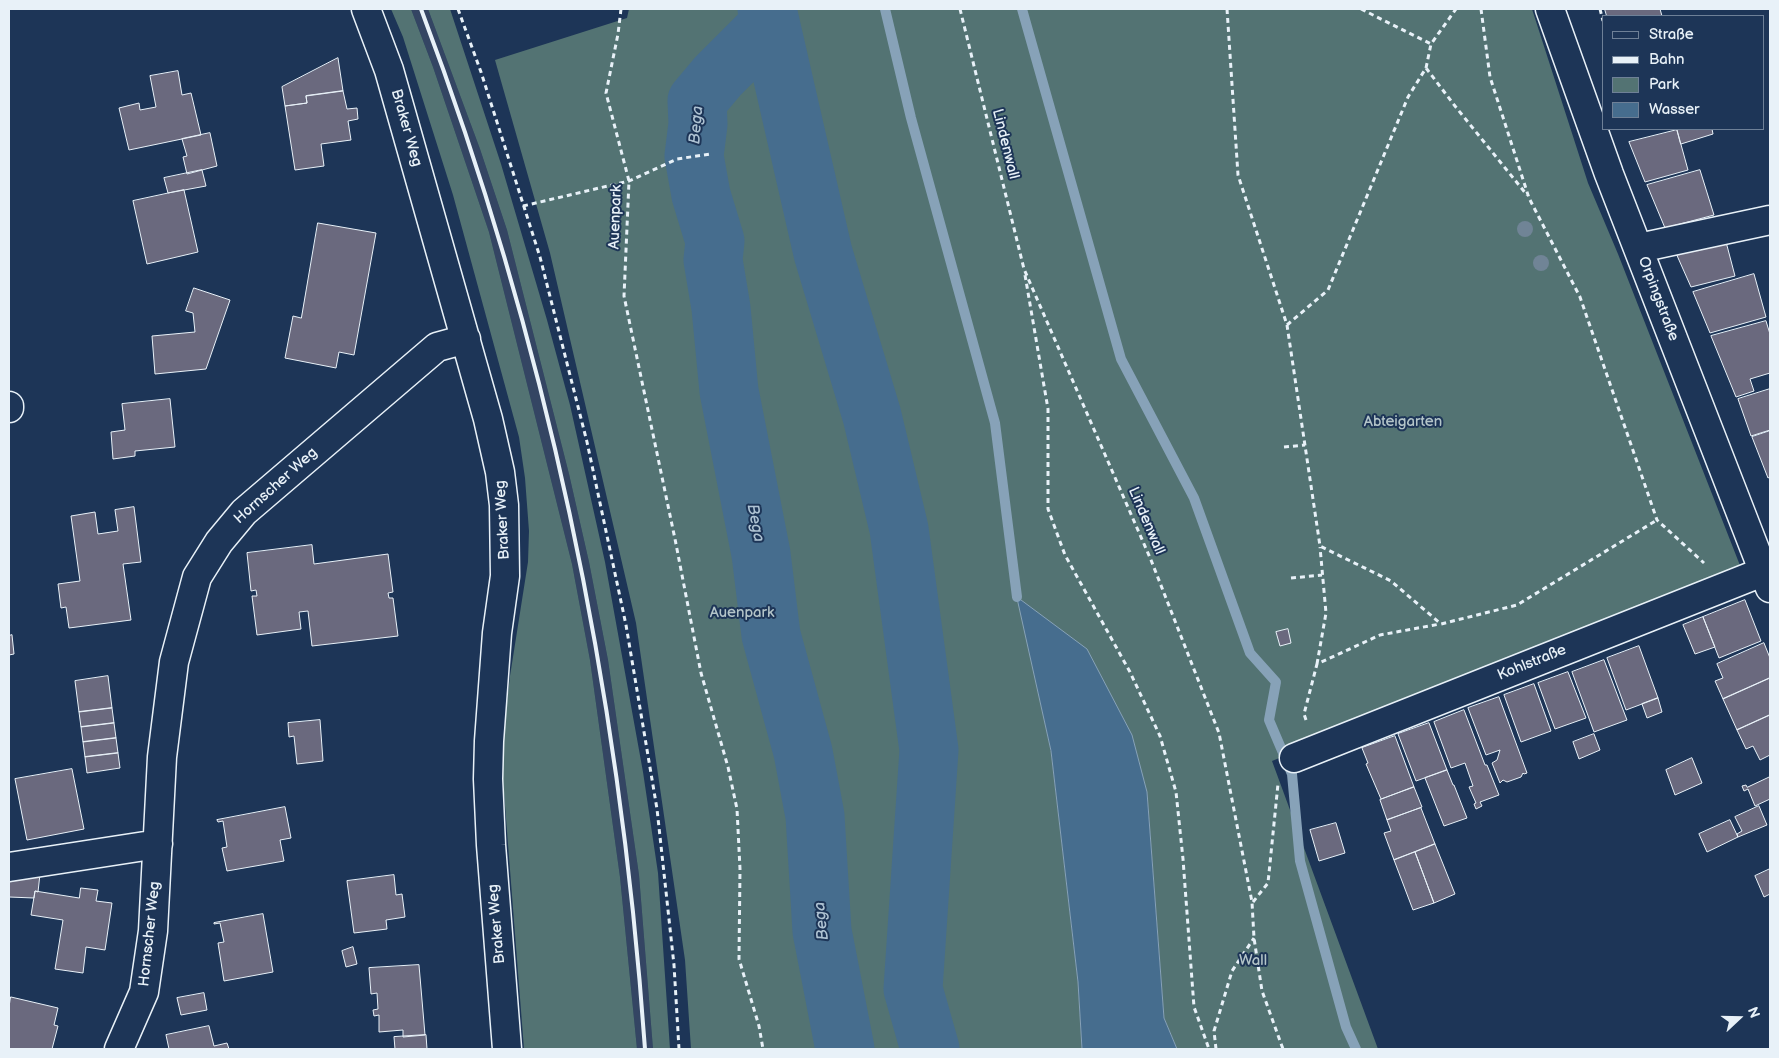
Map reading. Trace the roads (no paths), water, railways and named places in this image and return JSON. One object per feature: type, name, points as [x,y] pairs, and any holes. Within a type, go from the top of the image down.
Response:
[{"type":"street","name":"Braker Weg","points":[[366,9],[389,70],[466,339],[488,419],[500,472],[504,505],[504,576],[488,741],[488,779],[491,844],[507,1049]]},
{"type":"street","name":"Orpingstraße","points":[[1550,9],[1609,174],[1768,576]]},
{"type":"street","points":[[1639,248],[1770,220]]},
{"type":"street","name":"Hornscher Weg","points":[[119,1049],[144,992],[153,931],[162,757],[174,662],[197,577],[218,542],[244,512],[437,347],[466,339]]},
{"type":"street","name":"Kohlstraße","points":[[1306,753],[1727,585],[1768,576]]},
{"type":"street","points":[[9,867],[158,844]]},
{"type":"water","points":[[1017,597],[1087,649],[1132,735],[1147,792],[1164,1018],[1177,1049],[1082,1049],[1078,982],[1051,751]]},
{"type":"waterway","name":"Bega","points":[[767,9],[823,253],[872,416],[899,529],[929,750],[913,989],[930,1049]]},
{"type":"waterway","name":"Bega","points":[[885,9],[911,118],[995,423],[1017,597]]},
{"type":"waterway","points":[[1022,9],[1121,359],[1194,498],[1250,653],[1276,682],[1269,720],[1292,774],[1300,861],[1346,1027],[1356,1049]]},
{"type":"waterway","name":"Bega","points":[[770,24],[718,76],[697,101],[698,124],[694,156],[701,195],[715,241],[713,260],[721,308],[729,391],[761,554],[771,635],[803,752],[815,816],[822,931],[845,1049]]},
{"type":"railway","points":[[421,9],[466,135],[506,262],[541,391],[571,521],[596,652],[617,784],[633,916],[645,1049]]},
{"type":"park label","name":"Abteigarten","points":[[1403,422]]},
{"type":"park label","name":"Auenpark","points":[[742,613]]},
{"type":"park label","name":"Wall","points":[[1253,961]]}]
